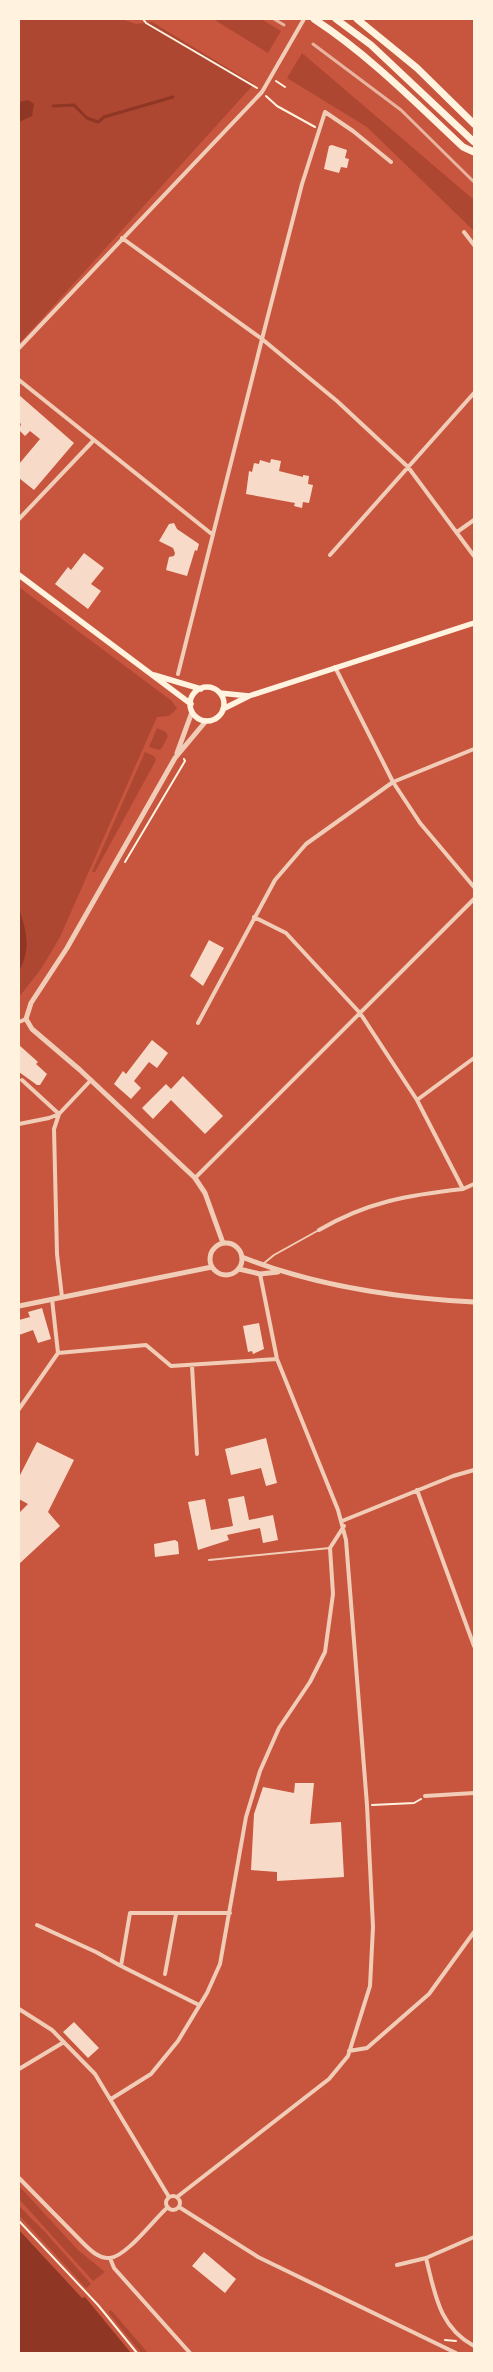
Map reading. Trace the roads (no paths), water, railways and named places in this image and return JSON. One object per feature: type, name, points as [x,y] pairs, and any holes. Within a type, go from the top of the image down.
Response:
[{"type":"highway","points":[[314,19],[357,50],[396,83],[462,147],[474,152]]},
{"type":"highway","points":[[336,19],[372,45],[474,142]]},
{"type":"highway","points":[[357,19],[417,68],[474,124]]},
{"type":"main road","points":[[19,575],[190,704]]},
{"type":"main road","points":[[223,709],[249,696],[474,623]]},
{"type":"main road","points":[[149,674],[200,689],[210,688],[220,693],[249,696]]},
{"type":"main road","points":[[200,689],[193,695],[190,704],[192,712],[200,720],[206,721],[219,717],[223,709],[224,700],[220,693]]},
{"type":"street","points":[[19,348],[262,92],[304,19]]},
{"type":"street","points":[[178,674],[262,339],[324,112],[353,131],[391,162]]},
{"type":"street","points":[[464,232],[474,245]]},
{"type":"street","points":[[122,238],[262,339],[337,401],[408,467],[474,556]]},
{"type":"street","points":[[19,380],[213,535]]},
{"type":"street","points":[[330,555],[474,393]]},
{"type":"street","points":[[19,519],[94,441]]},
{"type":"street","points":[[457,532],[474,520]]},
{"type":"street","points":[[335,667],[393,782],[420,823],[474,887]]},
{"type":"street","points":[[19,1022],[26,1018],[31,1003],[67,948],[175,758],[192,712]]},
{"type":"street","points":[[175,758],[206,721]]},
{"type":"street","points":[[198,1023],[275,880],[306,844],[393,782],[474,749]]},
{"type":"street","points":[[196,1178],[474,899]]},
{"type":"street","points":[[254,917],[286,932],[360,1013],[417,1100],[463,1189]]},
{"type":"street","points":[[26,1018],[32,1029],[91,1080],[196,1178],[205,1193],[223,1243]]},
{"type":"street","points":[[417,1100],[474,1058]]},
{"type":"street","points":[[22,1080],[59,1114]]},
{"type":"street","points":[[62,1296],[57,1254],[54,1129],[59,1114],[91,1080]]},
{"type":"street","points":[[19,1124],[59,1114]]},
{"type":"street","points":[[319,1230],[348,1214],[386,1201],[463,1189],[474,1184]]},
{"type":"street","points":[[242,1257],[239,1268],[228,1275],[221,1274],[212,1267],[210,1254],[218,1245],[223,1243],[236,1246],[242,1257],[281,1272],[389,1294],[474,1302]]},
{"type":"street","points":[[169,2197],[177,2197],[329,2079],[349,2051],[370,1986],[373,1927],[366,1796],[350,1578],[343,1523],[277,1359],[260,1274],[262,1265]]},
{"type":"street","points":[[19,1306],[212,1267]]},
{"type":"street","points":[[239,1268],[260,1274],[281,1272]]},
{"type":"street","points":[[19,1409],[58,1353],[52,1298]]},
{"type":"street","points":[[58,1353],[146,1345],[171,1366],[277,1359]]},
{"type":"street","points":[[192,1366],[197,1454]]},
{"type":"street","points":[[111,2099],[152,2074],[178,2042],[220,1964],[246,1817],[260,1770],[279,1728],[310,1682],[324,1652],[333,1594],[330,1548],[343,1523],[417,1490],[474,1470]]},
{"type":"street","points":[[417,1490],[474,1646]]},
{"type":"street","points":[[426,1796],[474,1793]]},
{"type":"street","points":[[121,1966],[130,1913],[230,1913]]},
{"type":"street","points":[[165,1974],[176,1914]]},
{"type":"street","points":[[37,1925],[96,1952],[199,2005]]},
{"type":"street","points":[[349,2051],[367,2048],[429,1994],[474,1932]]},
{"type":"street","points":[[19,2009],[52,2030],[95,2074],[169,2197]]},
{"type":"street","points":[[19,2069],[64,2042]]},
{"type":"street","points":[[19,2178],[83,2244],[98,2256],[110,2258],[126,2251],[168,2207]]},
{"type":"street","points":[[169,2197],[166,2203],[168,2207],[173,2210],[179,2207]]},
{"type":"street","points":[[177,2197],[180,2200],[179,2207]]},
{"type":"street","points":[[179,2207],[258,2258],[456,2353]]},
{"type":"street","points":[[397,2265],[426,2258],[474,2237]]},
{"type":"street","points":[[110,2258],[114,2268],[190,2353]]},
{"type":"street","points":[[426,2258],[436,2301],[448,2326],[474,2346]]},
{"type":"lane","points":[[262,1265],[274,1255],[319,1230]]},
{"type":"lane","points":[[209,1560],[330,1548]]},
{"type":"waterway","points":[[53,106],[74,105],[87,118],[98,122],[104,117],[173,97]]},
{"type":"railway","points":[[274,19],[284,25]]},
{"type":"railway","points":[[313,44],[401,110],[474,182]]}]
